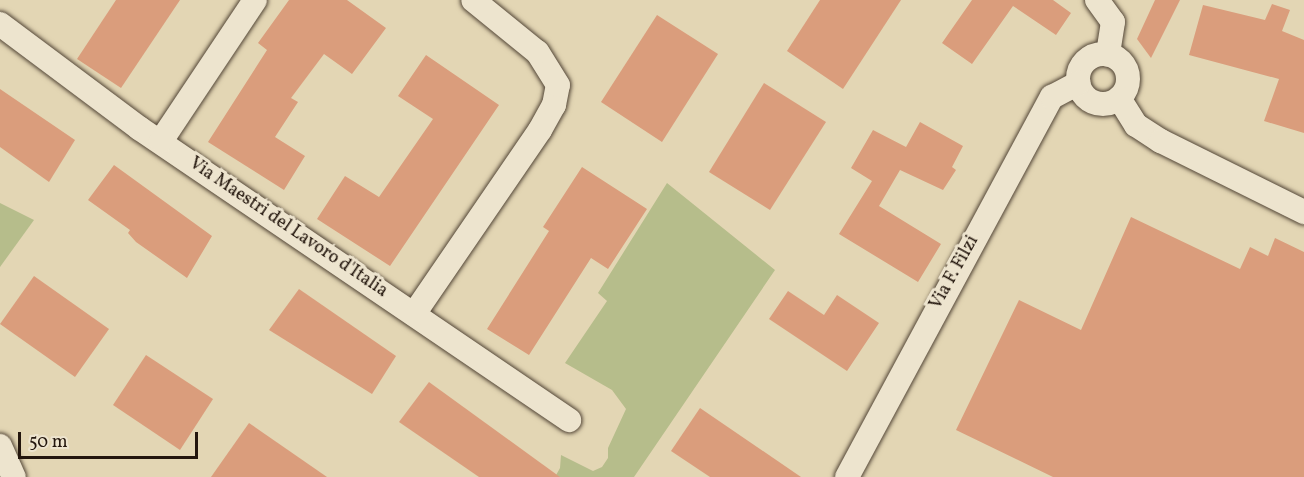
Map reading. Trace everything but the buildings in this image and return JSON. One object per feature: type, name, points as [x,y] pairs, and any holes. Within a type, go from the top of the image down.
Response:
[{"type":"street","points":[[162,141],[255,0]]},
{"type":"street","points":[[414,314],[554,105],[558,85],[537,52],[473,0]]},
{"type":"street","points":[[1097,0],[1113,22],[1108,55]]},
{"type":"street","name":"Via Maestri del Lavoro d'Italia","points":[[0,24],[162,141],[569,420]]},
{"type":"street","points":[[1108,55],[1121,63],[1128,76],[1119,98],[1106,104],[1091,101],[1078,83],[1085,61],[1108,55]]},
{"type":"street","name":"Via F. Filzi","points":[[847,477],[1052,97],[1078,83]]},
{"type":"street","points":[[1119,98],[1136,125],[1161,141],[1304,212]]},
{"type":"street","points":[[0,446],[14,477]]},
{"type":"green space","points":[[667,183],[775,270],[634,477],[555,477],[560,468],[561,455],[593,471],[602,467],[608,458],[608,448],[626,409],[612,390],[565,363],[607,301],[598,293]]},
{"type":"green space","points":[[0,203],[34,220],[0,267]]}]
